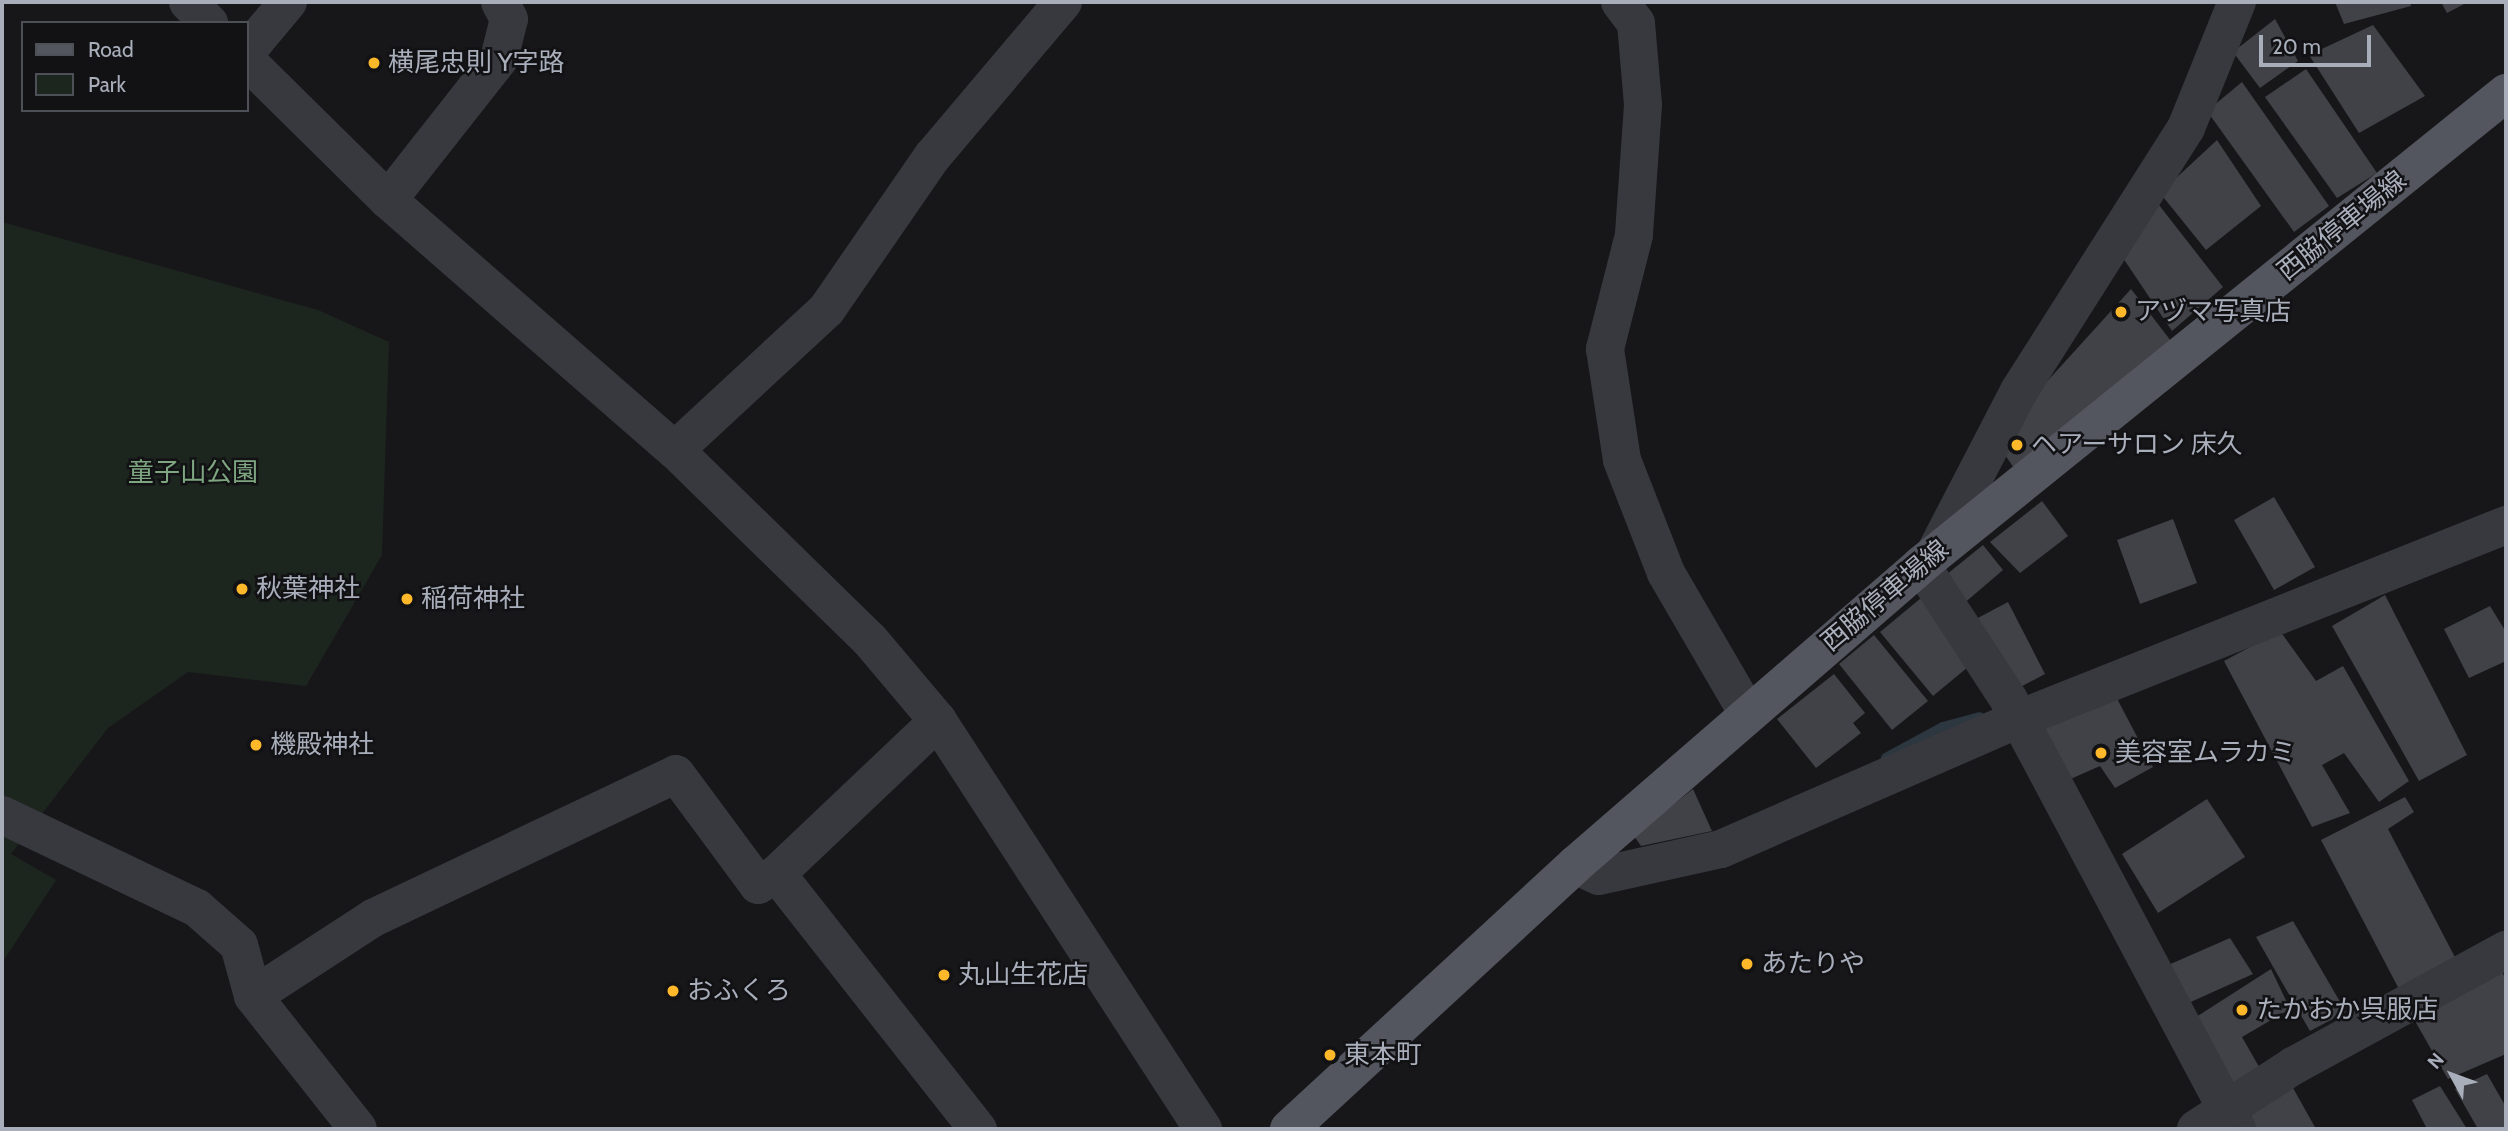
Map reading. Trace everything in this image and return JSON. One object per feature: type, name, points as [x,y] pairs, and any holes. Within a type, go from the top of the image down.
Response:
[{"type":"main road","name":"西脇停車場線","points":[[1289,1129],[1575,865],[1928,559],[2506,93]]},
{"type":"street","points":[[188,2],[207,21]]},
{"type":"street","points":[[248,50],[288,2]]},
{"type":"street","points":[[388,200],[499,60],[509,19],[500,2]]},
{"type":"street","points":[[674,450],[827,309],[932,158],[1063,2]]},
{"type":"street","points":[[1620,2],[1636,23],[1643,105],[1634,235],[1605,349],[1622,460],[1666,573],[1748,714]]},
{"type":"street","points":[[2237,2],[2186,128],[2019,391],[1928,559],[2014,710],[2220,1123],[2292,1066],[2506,951]]},
{"type":"street","points":[[248,62],[388,200],[674,450],[869,639],[938,721],[1203,1129]]},
{"type":"street","points":[[1575,865],[1599,876],[1720,849],[2014,710],[2506,524]]},
{"type":"street","points":[[253,996],[373,918],[676,774],[758,885],[777,874],[938,721]]},
{"type":"street","points":[[2,815],[197,908],[239,944],[253,996],[358,1129]]},
{"type":"street","points":[[777,874],[978,1129]]},
{"type":"green space","name":"童子山公園","points":[[2,222],[318,310],[389,342],[382,555],[306,686],[188,672],[108,728],[11,854],[56,880],[2,963]]},
{"type":"building","points":[[2335,2],[2410,2],[2411,6],[2344,24]]},
{"type":"building","points":[[2441,2],[2468,2],[2447,13]]},
{"type":"building","points":[[2275,19],[2298,61],[2260,88],[2233,52]]},
{"type":"building","points":[[2373,25],[2425,96],[2359,133],[2309,55]]},
{"type":"building","points":[[2306,69],[2377,173],[2337,198],[2265,97]]},
{"type":"building","points":[[2242,82],[2329,206],[2294,232],[2207,111]]},
{"type":"building","points":[[2217,140],[2261,206],[2206,250],[2160,193]]},
{"type":"building","points":[[2159,205],[2223,287],[2172,331],[2123,258]]},
{"type":"building","points":[[2131,289],[2171,341],[2016,471],[2001,449],[2023,408]]},
{"type":"building","points":[[2274,497],[2315,567],[2274,590],[2234,520]]},
{"type":"building","points":[[2042,501],[2068,536],[2020,573],[1990,542]]},
{"type":"building","points":[[2173,519],[2197,583],[2140,604],[2117,540]]},
{"type":"building","points":[[1983,545],[2003,570],[1962,605],[1941,579]]},
{"type":"building","points":[[2385,595],[2467,755],[2419,781],[2332,626]]},
{"type":"building","points":[[1921,598],[1974,662],[1933,696],[1880,632]]},
{"type":"building","points":[[2008,602],[2045,674],[2013,691],[1976,619]]},
{"type":"building","points":[[2490,606],[2506,632],[2506,661],[2469,678],[2444,629]]},
{"type":"building","points":[[2280,631],[2316,681],[2343,666],[2409,781],[2379,802],[2344,753],[2322,765],[2350,813],[2312,827],[2224,661]]},
{"type":"building","points":[[1874,635],[1928,701],[1892,730],[1839,664]]},
{"type":"building","points":[[1834,674],[1865,713],[1853,723],[1861,733],[1816,768],[1777,719]]},
{"type":"building","points":[[2113,691],[2153,767],[2115,788],[2100,766],[2066,781],[2039,731]]},
{"type":"building","points":[[1693,789],[1712,831],[1641,846],[1634,836]]},
{"type":"building","points":[[2405,797],[2414,812],[2388,829],[2458,963],[2401,993],[2321,840]]},
{"type":"building","points":[[2207,799],[2245,857],[2158,913],[2122,854]]},
{"type":"building","points":[[2293,921],[2346,1012],[2310,1031],[2256,937]]},
{"type":"building","points":[[2230,938],[2253,974],[2184,1005],[2166,966]]},
{"type":"building","points":[[2271,969],[2290,1009],[2242,1037],[2262,1072],[2229,1097],[2193,1019]]},
{"type":"building","points":[[2502,972],[2506,979],[2506,1054],[2448,1079],[2415,1021]]},
{"type":"building","points":[[2487,1074],[2506,1107],[2506,1129],[2478,1129],[2455,1089]]},
{"type":"building","points":[[2440,1086],[2467,1129],[2427,1129],[2412,1100]]},
{"type":"building","points":[[2293,1088],[2316,1129],[2252,1129],[2245,1117]]},
{"type":"waterway","points":[[1886,758],[1943,727],[1980,717]]},
{"type":"place","name":"横尾忠則 Y字路","points":[[374,63]]},
{"type":"place","name":"アヅマ写真店","points":[[2121,312]]},
{"type":"place","name":"ヘアーサロン 床久","points":[[2017,445]]},
{"type":"place","name":"秋葉神社","points":[[242,589]]},
{"type":"place","name":"稲荷神社","points":[[407,599]]},
{"type":"place","name":"機殿神社","points":[[256,745]]},
{"type":"place","name":"美容室ムラカミ","points":[[2101,753]]},
{"type":"place","name":"あたりや","points":[[1747,964]]},
{"type":"place","name":"丸山生花店","points":[[944,975]]},
{"type":"place","name":"おふくろ","points":[[673,991]]},
{"type":"place","name":"たかおか呉服店","points":[[2242,1010]]},
{"type":"place","name":"東本町","points":[[1330,1055]]}]
